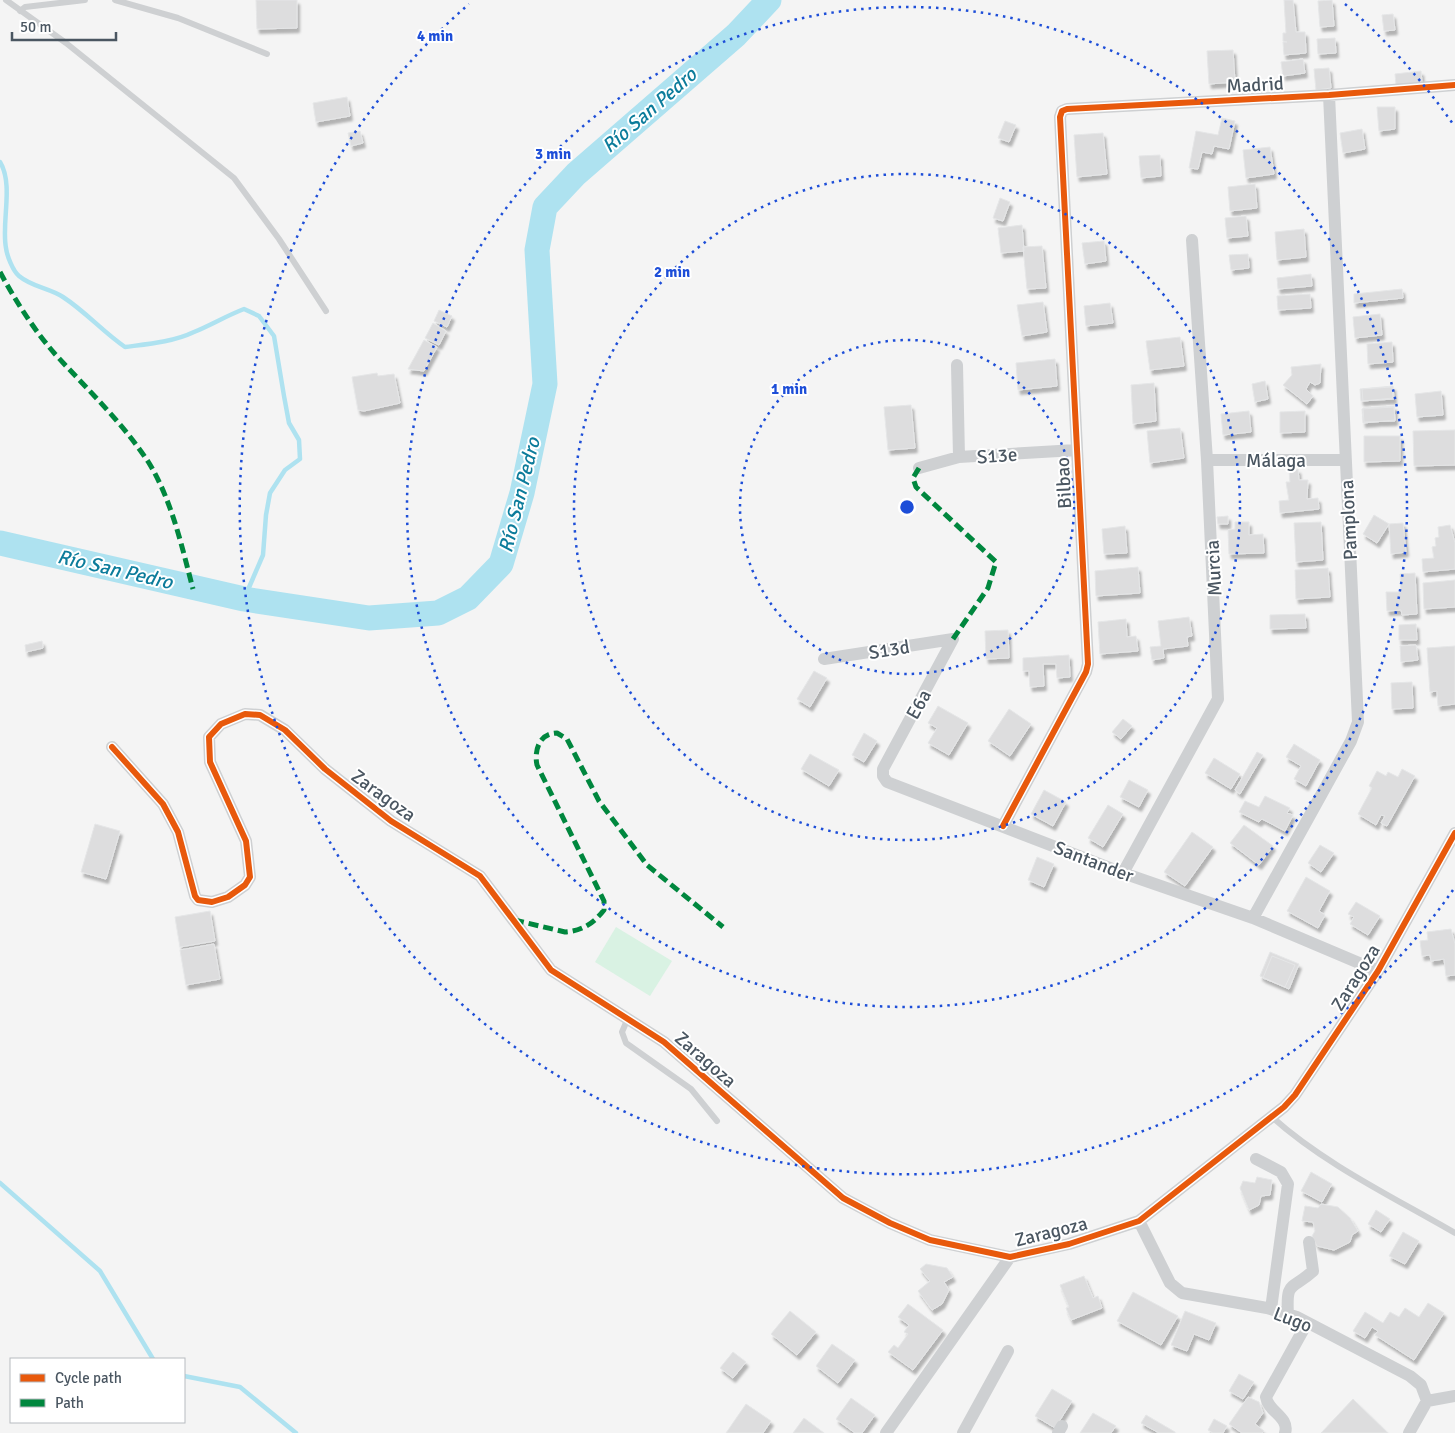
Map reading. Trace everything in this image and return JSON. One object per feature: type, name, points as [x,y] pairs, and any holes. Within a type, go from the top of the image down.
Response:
[{"type":"street","name":"Madrid","points":[[1060,117],[1062,111],[1067,109],[1329,95],[1455,85]]},
{"type":"street","name":"Pamplona","points":[[1253,918],[1351,741],[1358,722],[1329,95]]},
{"type":"street","name":"Bilbao","points":[[1003,826],[1086,672],[1088,664],[1060,117]]},
{"type":"street","name":"Murcia","points":[[1123,872],[1218,699],[1207,460],[1192,240]]},
{"type":"street","points":[[957,365],[959,457]]},
{"type":"street","name":"S13e","points":[[919,468],[959,457],[1076,450]]},
{"type":"street","name":"Málaga","points":[[1207,460],[1345,460]]},
{"type":"street","name":"S13d","points":[[824,659],[953,639]]},
{"type":"street","name":"E6a","points":[[883,769],[953,639]]},
{"type":"street","name":"Zaragoza","points":[[112,747],[163,804],[178,832],[195,896],[198,900],[212,902],[228,897],[245,885],[250,877],[246,840],[210,762],[209,737],[221,724],[244,714],[260,715],[285,730],[325,769],[391,821],[480,876],[551,970],[664,1042],[843,1198],[890,1223],[930,1240],[1010,1257],[1069,1244],[1139,1221],[1272,1117],[1295,1095],[1378,971],[1455,833]]},
{"type":"street","name":"Santander","points":[[883,769],[883,776],[887,782],[1123,872],[1253,918],[1378,971]]},
{"type":"street","points":[[1256,1159],[1282,1172],[1288,1184],[1271,1309]]},
{"type":"street","name":"Lugo","points":[[1139,1221],[1174,1288],[1182,1293],[1271,1309],[1307,1322],[1410,1376],[1421,1385],[1427,1401]]},
{"type":"street","points":[[1288,1315],[1289,1289],[1313,1271],[1309,1242]]},
{"type":"street","points":[[886,1433],[1010,1257]]},
{"type":"street","points":[[1285,1433],[1284,1421],[1267,1404],[1266,1397],[1307,1322]]},
{"type":"street","points":[[963,1433],[1008,1351]]},
{"type":"street","points":[[1408,1433],[1427,1401],[1455,1396]]},
{"type":"lane","points":[[6,0],[66,43],[234,178],[326,310]]},
{"type":"lane","points":[[20,11],[25,7],[85,0]]},
{"type":"lane","points":[[115,0],[178,18],[267,54]]},
{"type":"lane","points":[[628,1018],[622,1032],[626,1043],[691,1089],[717,1121]]},
{"type":"lane","points":[[1272,1117],[1289,1132],[1335,1162],[1455,1233]]},
{"type":"green space","points":[[616,927],[672,961],[650,996],[595,962]]},
{"type":"building","points":[[256,0],[297,0],[297,28],[257,29]]},
{"type":"building","points":[[1284,0],[1293,0],[1296,32],[1305,32],[1306,53],[1284,55],[1283,42],[1287,42],[1283,41],[1283,33],[1286,33]]},
{"type":"building","points":[[1332,0],[1334,26],[1320,27],[1318,1]]},
{"type":"building","points":[[1393,14],[1395,30],[1384,31],[1382,15]]},
{"type":"building","points":[[1335,38],[1336,53],[1318,54],[1317,39]]},
{"type":"building","points":[[1233,50],[1235,82],[1209,84],[1207,51]]},
{"type":"building","points":[[1303,59],[1305,73],[1283,76],[1281,62]]},
{"type":"building","points":[[1329,68],[1331,88],[1316,90],[1314,69]]},
{"type":"building","points":[[1421,71],[1422,82],[1396,85],[1395,74]]},
{"type":"building","points":[[347,97],[350,116],[316,122],[313,103]]},
{"type":"building","points":[[1377,107],[1395,107],[1395,129],[1379,131]]},
{"type":"building","points":[[1222,118],[1235,121],[1229,149],[1214,146],[1212,154],[1202,152],[1198,169],[1189,168],[1196,131],[1218,135]]},
{"type":"building","points":[[1005,121],[1016,125],[1009,142],[998,138]]},
{"type":"building","points":[[1362,129],[1365,149],[1343,153],[1340,133]]},
{"type":"building","points":[[360,131],[363,143],[351,146],[348,133]]},
{"type":"building","points":[[1103,133],[1107,174],[1077,177],[1074,135]]},
{"type":"building","points":[[1270,147],[1274,174],[1246,178],[1243,150]]},
{"type":"building","points":[[1160,155],[1161,176],[1141,178],[1139,156]]},
{"type":"building","points":[[1255,184],[1257,208],[1230,211],[1228,187]]},
{"type":"building","points":[[1000,198],[1010,202],[1003,221],[993,218]]},
{"type":"building","points":[[1246,216],[1248,236],[1227,238],[1225,218]]},
{"type":"building","points":[[1022,225],[1024,251],[1001,253],[998,228]]},
{"type":"building","points":[[1304,229],[1306,257],[1277,260],[1275,232]]},
{"type":"building","points":[[1104,241],[1106,261],[1085,264],[1082,243]]},
{"type":"building","points":[[1042,246],[1046,288],[1027,289],[1023,247]]},
{"type":"building","points":[[1248,254],[1249,268],[1231,270],[1229,255]]},
{"type":"building","points":[[1311,274],[1312,286],[1278,289],[1277,278]]},
{"type":"building","points":[[1402,289],[1403,298],[1354,303],[1354,294]]},
{"type":"building","points":[[1310,294],[1311,308],[1278,310],[1277,296]]},
{"type":"building","points":[[1043,302],[1047,332],[1022,336],[1017,305]]},
{"type":"building","points":[[1110,303],[1113,323],[1086,326],[1084,306]]},
{"type":"building","points":[[439,310],[452,316],[447,327],[434,321]]},
{"type":"building","points":[[1380,314],[1382,335],[1355,338],[1353,317]]},
{"type":"building","points":[[433,323],[446,331],[439,345],[425,338]]},
{"type":"building","points":[[1180,337],[1184,366],[1150,370],[1146,341]]},
{"type":"building","points":[[424,340],[437,347],[424,371],[408,369]]},
{"type":"building","points":[[1392,342],[1393,362],[1368,364],[1367,344]]},
{"type":"building","points":[[1055,359],[1057,386],[1018,390],[1016,363]]},
{"type":"building","points":[[1321,364],[1320,383],[1315,385],[1310,382],[1306,389],[1313,396],[1307,404],[1283,385],[1292,375],[1291,367]]},
{"type":"building","points":[[377,373],[378,376],[394,374],[400,403],[364,411],[358,410],[352,377]]},
{"type":"building","points":[[1265,381],[1268,399],[1255,402],[1252,384]]},
{"type":"building","points":[[1154,383],[1156,421],[1133,424],[1131,385]]},
{"type":"building","points":[[1393,386],[1394,399],[1361,401],[1360,389]]},
{"type":"building","points":[[1392,387],[1393,398],[1363,401],[1362,389]]},
{"type":"building","points":[[1441,391],[1443,415],[1417,417],[1415,394]]},
{"type":"building","points":[[911,405],[915,448],[888,450],[884,407]]},
{"type":"building","points":[[1394,406],[1395,421],[1364,422],[1363,408]]},
{"type":"building","points":[[1394,407],[1395,420],[1363,423],[1362,409]]},
{"type":"building","points":[[1249,411],[1251,432],[1223,435],[1221,414]]},
{"type":"building","points":[[1305,411],[1305,432],[1280,433],[1280,412]]},
{"type":"building","points":[[1180,428],[1184,458],[1150,463],[1147,431]]},
{"type":"building","points":[[1455,430],[1455,465],[1414,466],[1413,431]]},
{"type":"building","points":[[1364,436],[1400,436],[1400,461],[1364,462]]},
{"type":"building","points":[[1298,469],[1299,480],[1308,480],[1307,499],[1318,498],[1319,509],[1280,513],[1279,501],[1289,500],[1286,482],[1290,482],[1289,470]]},
{"type":"building","points":[[1374,515],[1389,524],[1377,543],[1363,534]]},
{"type":"building","points":[[1228,516],[1228,524],[1218,524],[1217,517]]},
{"type":"building","points":[[1235,522],[1249,522],[1249,535],[1263,534],[1264,553],[1229,554],[1228,530],[1235,529]]},
{"type":"building","points":[[1321,522],[1323,560],[1296,562],[1294,523]]},
{"type":"building","points":[[1403,523],[1406,552],[1391,554],[1389,524]]},
{"type":"building","points":[[1450,525],[1455,543],[1455,569],[1423,572],[1422,559],[1434,558],[1432,547],[1436,546],[1435,538],[1439,537],[1438,527]]},
{"type":"building","points":[[1125,526],[1127,553],[1104,554],[1102,529]]},
{"type":"building","points":[[1138,567],[1140,593],[1096,596],[1095,571]]},
{"type":"building","points":[[1328,568],[1330,597],[1296,599],[1295,570]]},
{"type":"building","points":[[1415,573],[1417,614],[1402,615],[1401,610],[1387,611],[1386,592],[1401,592],[1400,574]]},
{"type":"building","points":[[1455,580],[1455,607],[1424,609],[1423,583]]},
{"type":"building","points":[[1305,614],[1306,628],[1270,629],[1270,615]]},
{"type":"building","points":[[1189,617],[1192,636],[1187,637],[1188,646],[1163,649],[1164,658],[1152,660],[1150,647],[1161,646],[1158,621]]},
{"type":"building","points":[[1126,619],[1127,637],[1136,636],[1138,651],[1100,654],[1098,622]]},
{"type":"building","points":[[1416,624],[1417,640],[1399,640],[1399,625]]},
{"type":"building","points":[[1008,630],[1009,658],[986,659],[985,631]]},
{"type":"building","points":[[42,641],[43,648],[26,652],[25,645]]},
{"type":"building","points":[[1416,645],[1418,660],[1401,662],[1400,646]]},
{"type":"building","points":[[1455,646],[1455,704],[1438,706],[1437,691],[1430,692],[1427,648]]},
{"type":"building","points":[[1069,655],[1070,677],[1057,678],[1056,664],[1043,664],[1044,686],[1030,687],[1029,671],[1023,671],[1023,658]]},
{"type":"building","points":[[814,671],[827,678],[810,707],[797,699]]},
{"type":"building","points":[[1412,682],[1413,708],[1392,709],[1391,683]]},
{"type":"building","points":[[938,706],[968,723],[949,755],[928,743],[937,728],[928,723]]},
{"type":"building","points":[[1009,709],[1031,724],[1010,756],[988,741]]},
{"type":"building","points":[[1123,719],[1132,726],[1121,739],[1112,732]]},
{"type":"building","points":[[864,733],[877,741],[864,762],[852,755]]},
{"type":"building","points":[[1294,744],[1320,760],[1306,786],[1294,779],[1301,766],[1286,757]]},
{"type":"building","points":[[1257,752],[1263,755],[1240,794],[1235,790]]},
{"type":"building","points":[[810,754],[839,770],[829,786],[801,769]]},
{"type":"building","points":[[1214,758],[1240,774],[1231,789],[1205,773]]},
{"type":"building","points":[[1402,769],[1415,776],[1387,826],[1381,823],[1385,816],[1381,815],[1376,825],[1358,814],[1372,788],[1369,786],[1377,771],[1386,776],[1388,772],[1398,777]]},
{"type":"building","points":[[1129,780],[1148,790],[1139,807],[1120,797]]},
{"type":"building","points":[[1044,790],[1066,802],[1053,826],[1031,814]]},
{"type":"building","points":[[1265,796],[1290,808],[1287,813],[1293,815],[1285,831],[1262,819],[1259,822],[1239,812],[1245,801],[1259,807]]},
{"type":"building","points":[[1108,805],[1123,814],[1103,847],[1088,838]]},
{"type":"building","points":[[95,824],[120,831],[106,879],[81,872]]},
{"type":"building","points":[[1244,825],[1273,846],[1259,865],[1230,843]]},
{"type":"building","points":[[1192,832],[1213,847],[1185,886],[1164,872]]},
{"type":"building","points":[[1320,845],[1334,853],[1321,872],[1308,863]]},
{"type":"building","points":[[1037,857],[1054,864],[1044,887],[1028,880]]},
{"type":"building","points":[[1306,877],[1330,891],[1319,911],[1325,915],[1318,928],[1287,911]]},
{"type":"building","points":[[1356,902],[1380,916],[1368,935],[1350,924],[1354,917],[1348,914]]},
{"type":"building","points":[[210,911],[215,941],[180,947],[175,917]]},
{"type":"building","points":[[1451,929],[1455,944],[1455,975],[1446,976],[1444,959],[1431,961],[1430,955],[1422,956],[1420,941],[1428,940],[1427,932]]},
{"type":"building","points":[[214,944],[220,979],[186,985],[180,950]]},
{"type":"building","points":[[1270,952],[1299,964],[1289,989],[1260,976]]},
{"type":"building","points":[[1272,956],[1295,965],[1285,987],[1263,978]]},
{"type":"building","points":[[1311,1172],[1332,1184],[1322,1202],[1301,1191]]},
{"type":"building","points":[[1257,1177],[1272,1180],[1270,1195],[1261,1196],[1259,1205],[1249,1210],[1240,1188],[1243,1181],[1255,1183]]},
{"type":"building","points":[[1321,1204],[1338,1207],[1350,1218],[1358,1231],[1352,1235],[1350,1242],[1334,1250],[1317,1246],[1312,1236],[1315,1231],[1313,1222],[1302,1221],[1305,1206],[1318,1208]]},
{"type":"building","points":[[1376,1210],[1390,1219],[1381,1232],[1368,1224]]},
{"type":"building","points":[[1403,1232],[1419,1241],[1405,1264],[1389,1256]]},
{"type":"building","points":[[926,1264],[947,1268],[953,1277],[944,1282],[949,1290],[942,1304],[932,1310],[918,1291],[930,1281],[920,1269]]},
{"type":"building","points":[[1084,1276],[1093,1298],[1098,1296],[1102,1308],[1071,1320],[1066,1308],[1069,1307],[1060,1285]]},
{"type":"building","points":[[1133,1292],[1178,1316],[1161,1345],[1117,1321]]},
{"type":"building","points":[[1428,1303],[1444,1313],[1414,1360],[1375,1335],[1378,1331],[1372,1327],[1365,1338],[1353,1331],[1365,1312],[1383,1323],[1390,1312],[1399,1317],[1405,1308],[1419,1317]]},
{"type":"building","points":[[908,1304],[943,1330],[913,1370],[888,1352],[894,1345],[898,1348],[908,1334],[904,1332],[909,1325],[898,1317]]},
{"type":"building","points":[[790,1311],[816,1332],[797,1355],[771,1334]]},
{"type":"building","points":[[1185,1311],[1216,1323],[1209,1340],[1194,1334],[1187,1351],[1171,1345]]},
{"type":"building","points":[[832,1344],[855,1360],[838,1383],[816,1366]]},
{"type":"building","points":[[733,1352],[746,1362],[733,1378],[720,1368]]},
{"type":"building","points":[[1239,1374],[1254,1382],[1243,1399],[1229,1391]]},
{"type":"building","points":[[1052,1389],[1072,1401],[1055,1428],[1035,1416]]},
{"type":"building","points":[[1248,1397],[1259,1402],[1263,1413],[1255,1424],[1264,1431],[1262,1433],[1242,1433],[1229,1424]]},
{"type":"building","points":[[851,1398],[875,1415],[862,1433],[855,1433],[836,1419]]},
{"type":"building","points":[[1353,1399],[1388,1433],[1321,1433]]},
{"type":"building","points":[[746,1404],[771,1421],[763,1433],[726,1433]]},
{"type":"building","points":[[1093,1413],[1116,1426],[1111,1433],[1080,1433]]},
{"type":"building","points":[[1146,1415],[1175,1433],[1159,1433],[1141,1423]]},
{"type":"building","points":[[804,1418],[824,1433],[793,1433]]},
{"type":"building","points":[[1214,1419],[1227,1426],[1223,1433],[1213,1433],[1208,1430]]},
{"type":"waterway","name":"Río San Pedro","points":[[0,543],[244,599],[369,618],[438,613],[468,598],[501,564],[522,493],[545,384],[537,250],[545,207],[576,174],[736,35],[769,0]]},
{"type":"waterway","points":[[0,162],[4,171],[7,193],[6,248],[15,271],[29,283],[63,297],[125,347],[178,338],[244,309],[259,316],[274,336],[289,423],[299,440],[300,459],[285,470],[270,493],[266,515],[263,555],[244,599]]},
{"type":"waterway","points":[[0,1183],[100,1271],[152,1358]]},
{"type":"waterway","points":[[185,1376],[240,1387],[296,1433]]},
{"type":"marked path","points":[[0,272],[25,314],[47,345],[116,420],[149,463],[170,508],[193,589]]},
{"type":"marked path","points":[[919,468],[913,478],[916,487],[996,562],[988,588],[953,639]]},
{"type":"marked path","points":[[514,920],[565,932],[577,930],[587,925],[604,910],[604,901],[537,765],[536,754],[542,739],[557,733],[567,739],[599,801],[647,865],[723,927]]},
{"type":"cycle path","points":[[1003,826],[1086,672],[1088,664],[1060,117],[1062,111],[1067,109],[1329,95],[1455,85]]},
{"type":"cycle path","points":[[112,747],[163,804],[178,832],[195,896],[198,900],[212,902],[228,897],[245,885],[250,877],[246,841],[210,762],[209,737],[221,724],[245,714],[260,715],[285,730],[325,769],[391,821],[480,876],[551,970],[664,1042],[843,1198],[890,1223],[930,1240],[1010,1257],[1069,1244],[1139,1221],[1284,1107],[1295,1095],[1378,971],[1455,833]]}]
